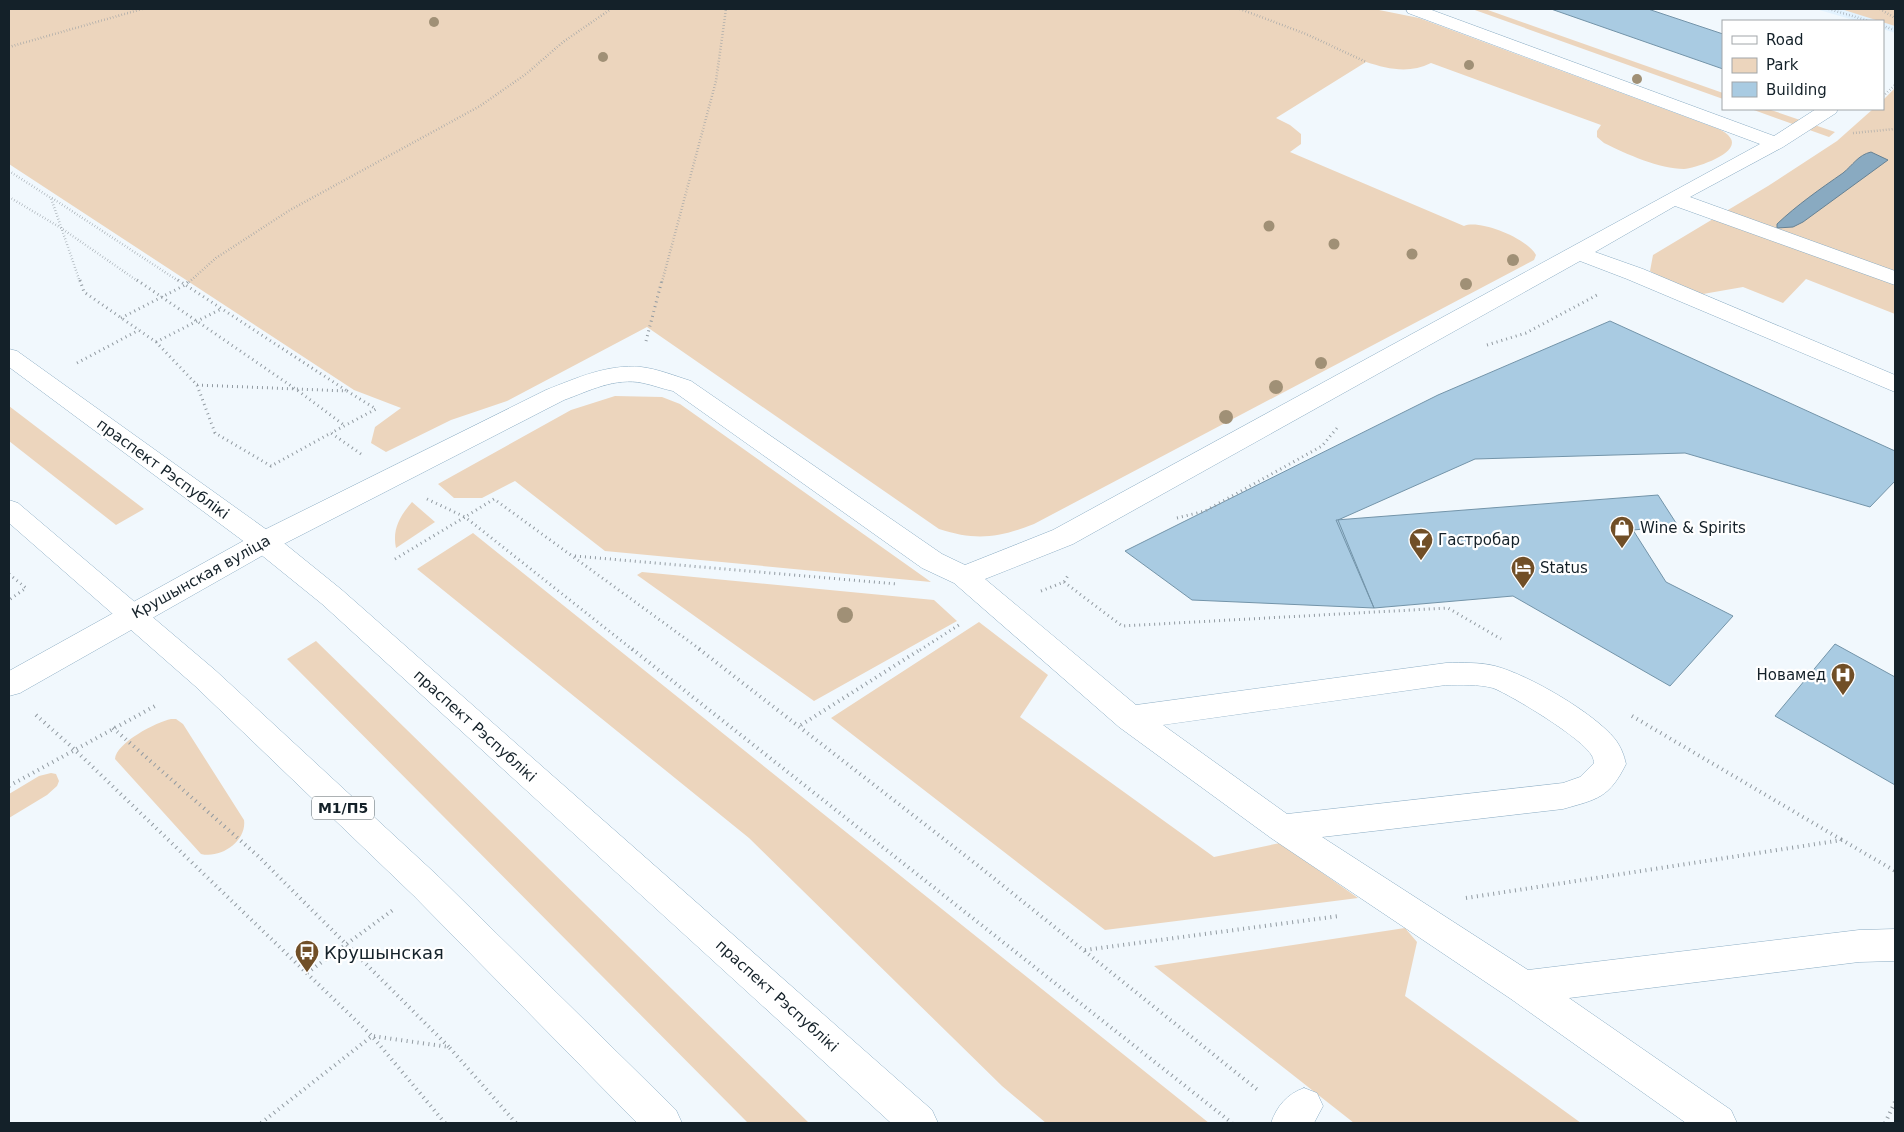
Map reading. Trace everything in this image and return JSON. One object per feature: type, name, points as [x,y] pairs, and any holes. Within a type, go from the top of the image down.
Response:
[{"type":"main road","points":[[1414,9],[1776,143]]},
{"type":"main road","points":[[964,576],[1063,537],[1776,143],[1827,110]]},
{"type":"main road","points":[[1674,198],[1895,278]]},
{"type":"main road","points":[[1578,253],[1644,278],[1895,384]]},
{"type":"main road","name":"праспект Рэспублікі","points":[[9,356],[264,542],[332,597],[919,1123]]},
{"type":"main road","name":"Крушынская вуліца","points":[[9,685],[264,542],[555,395],[603,376],[622,374],[636,375],[682,386],[932,561],[964,576],[1130,718],[1282,828],[1401,908],[1524,987],[1718,1123]]},
{"type":"main road","name":"М1/П5","points":[[9,509],[133,614],[212,685],[426,886],[663,1123]]},
{"type":"main road","points":[[1130,718],[1446,674],[1472,674],[1499,678],[1520,687],[1592,734],[1606,750],[1610,764],[1602,779],[1585,790],[1563,796],[1282,828]]},
{"type":"main road","points":[[1524,987],[1849,947],[1895,945]]},
{"type":"path","points":[[9,47],[142,9]]},
{"type":"path","points":[[121,318],[185,286],[216,258],[290,210],[480,106],[526,74],[563,42],[611,9]]},
{"type":"path","points":[[636,375],[716,81],[726,9]]},
{"type":"path","points":[[1240,9],[1277,22],[1366,62]]},
{"type":"path","points":[[1829,9],[1865,20]]},
{"type":"path","points":[[1880,9],[1895,18]]},
{"type":"path","points":[[1884,95],[1895,85]]},
{"type":"path","points":[[1849,134],[1895,130]]},
{"type":"path","points":[[9,171],[51,198],[185,286],[376,409],[271,466],[215,434],[197,385],[156,342],[84,292],[51,198]]},
{"type":"path","points":[[9,197],[61,228],[297,390],[344,425]]},
{"type":"path","points":[[156,342],[221,309]]},
{"type":"path","points":[[43,381],[138,330]]},
{"type":"path","points":[[197,385],[347,391]]},
{"type":"path","points":[[331,433],[365,457]]},
{"type":"path","points":[[426,498],[465,517],[1232,1123]]},
{"type":"path","points":[[395,559],[494,499],[801,724],[1296,1116]]},
{"type":"path","points":[[574,556],[899,584]]},
{"type":"path","points":[[9,574],[26,588],[9,600]]},
{"type":"path","points":[[9,786],[155,706]]},
{"type":"path","points":[[36,716],[74,749],[372,1036],[445,1123]]},
{"type":"path","points":[[113,728],[258,856],[344,945],[449,1048],[516,1123]]},
{"type":"path","points":[[1085,950],[1401,908],[1842,840],[1895,871]]},
{"type":"path","points":[[307,973],[426,886]]},
{"type":"path","points":[[261,1123],[372,1036],[449,1048]]},
{"type":"path","points":[[1885,1123],[1895,1102]]},
{"type":"shaded area","points":[[1816,9],[1895,9],[1895,33],[1884,29],[1884,20],[1854,20]]},
{"type":"green space","points":[[9,9],[1374,9],[1419,18],[1716,128],[1728,135],[1732,145],[1723,155],[1697,166],[1684,169],[1654,164],[1604,143],[1597,137],[1597,131],[1601,125],[1431,63],[1415,68],[1398,69],[1366,62],[1276,118],[1290,125],[1301,134],[1301,144],[1290,152],[1464,226],[1481,225],[1503,232],[1531,249],[1536,255],[1534,260],[1034,524],[998,535],[976,536],[952,533],[939,529],[647,327],[507,401],[451,420],[386,452],[371,443],[375,427],[401,408],[354,390],[9,164]]},
{"type":"green space","points":[[1472,9],[1485,9],[1722,93],[1722,99]]},
{"type":"green space","points":[[1841,9],[1895,9],[1895,26],[1884,23],[1884,20],[1876,20]]},
{"type":"green space","points":[[1895,88],[1895,314],[1806,279],[1783,303],[1743,287],[1703,294],[1672,285],[1650,271],[1653,255],[1768,186],[1837,141],[1872,110],[1884,110],[1884,99]]},
{"type":"green space","points":[[1754,110],[1771,110],[1835,132],[1829,137]]},
{"type":"green space","points":[[615,396],[662,397],[680,404],[931,582],[605,551],[515,481],[482,498],[454,498],[438,484],[571,410]]},
{"type":"green space","points":[[9,406],[144,509],[116,525],[9,441]]},
{"type":"green space","points":[[412,502],[435,522],[396,548],[395,535],[398,523]]},
{"type":"green space","points":[[473,533],[1209,1123],[1046,1123],[1002,1086],[749,838],[417,569]]},
{"type":"green space","points":[[642,572],[934,600],[957,621],[814,701],[637,575]]},
{"type":"green space","points":[[979,622],[1048,675],[1020,717],[1214,857],[1280,843],[1358,898],[1105,930],[831,718]]},
{"type":"green space","points":[[316,641],[809,1123],[748,1123],[287,659]]},
{"type":"green space","points":[[176,719],[183,724],[244,820],[244,828],[237,841],[231,847],[217,854],[201,854],[115,759],[122,746],[129,740],[156,724]]},
{"type":"green space","points":[[51,773],[56,774],[59,781],[57,786],[47,795],[9,818],[9,794],[39,776]]},
{"type":"green space","points":[[1405,928],[1417,942],[1405,996],[1581,1123],[1354,1123],[1154,966]]},
{"type":"water","points":[[1871,152],[1888,160],[1803,222],[1793,227],[1777,228],[1777,224],[1793,210],[1843,173],[1859,158]]},
{"type":"building","points":[[1551,9],[1648,9],[1722,34],[1722,69]]},
{"type":"building","points":[[1610,321],[1895,451],[1895,481],[1870,507],[1685,453],[1475,459],[1338,520],[1374,608],[1192,600],[1125,551],[1438,395]]},
{"type":"building","name":"Status","points":[[1658,495],[1678,526],[1633,530],[1666,582],[1733,616],[1670,686],[1513,596],[1374,608],[1336,520]]},
{"type":"building","name":"Новамед","points":[[1835,644],[1895,677],[1895,785],[1775,716]]},
{"type":"place","name":"Wine & Spirits","points":[[1622,549]]},
{"type":"place","name":"Гастробар","points":[[1421,561]]},
{"type":"place","name":"Status","points":[[1523,589]]},
{"type":"place","name":"Новамед","points":[[1843,696]]},
{"type":"place","name":"Крушынская","points":[[307,973]]}]
